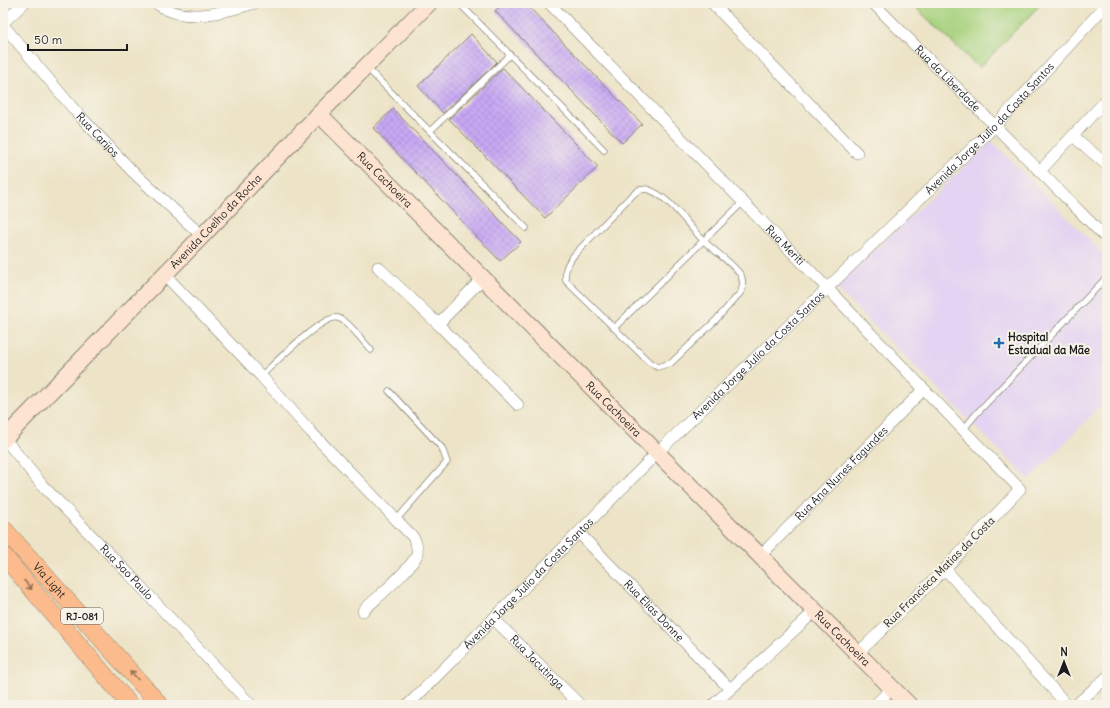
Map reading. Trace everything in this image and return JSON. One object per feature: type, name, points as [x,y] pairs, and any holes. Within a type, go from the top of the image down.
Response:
[{"type":"main road","name":"Avenida Coelho da Rocha","points":[[4,439],[319,114],[429,3]]},
{"type":"main road","name":"Rua Cachoeira","points":[[319,114],[908,705]]},
{"type":"main road","points":[[3,518],[6,532]]},
{"type":"main road","name":"Via Light","points":[[6,532],[160,705]]},
{"type":"main road","name":"Via Light","points":[[3,555],[130,705]]},
{"type":"street","points":[[3,24],[24,3]]},
{"type":"street","points":[[156,3],[174,12],[190,14],[213,14],[255,3]]},
{"type":"street","name":"Rua Meriti","points":[[549,3],[827,288],[1020,490]]},
{"type":"street","points":[[712,3],[857,153]]},
{"type":"street","name":"Rua da Liberdade","points":[[873,3],[1107,239]]},
{"type":"street","name":"Avenida Jorge Julio da Costa Santos","points":[[408,705],[657,453],[995,126],[1107,4]]},
{"type":"street","name":"Rua Carijos","points":[[3,24],[77,113],[132,171],[202,236]]},
{"type":"street","points":[[1040,171],[1107,99]]},
{"type":"street","points":[[1073,136],[1107,165]]},
{"type":"street","points":[[378,267],[438,324],[518,405]]},
{"type":"street","points":[[164,275],[261,376],[311,432],[413,537],[418,547],[416,556],[402,573],[363,611]]},
{"type":"street","points":[[438,324],[483,278]]},
{"type":"street","name":"Rua Ana Nunes Fagundes","points":[[760,556],[923,390]]},
{"type":"street","name":"Rua Sao Paulo","points":[[4,439],[42,485],[129,574],[251,705]]},
{"type":"street","name":"Rua Francisca Matias da Costa","points":[[857,654],[945,569],[1020,490]]},
{"type":"street","name":"Rua Elias Donne","points":[[579,533],[730,689]]},
{"type":"street","points":[[945,569],[1067,705]]},
{"type":"street","points":[[713,705],[815,612]]},
{"type":"street","name":"Rua Jacutinga","points":[[494,619],[580,705]]},
{"type":"street","points":[[1076,705],[1107,677]]},
{"type":"street","points":[[875,705],[892,688]]},
{"type":"lane","points":[[459,3],[604,150]]},
{"type":"lane","points":[[430,131],[510,55]]},
{"type":"lane","points":[[366,66],[526,228]]},
{"type":"lane","points":[[647,189],[655,192],[672,207],[703,240],[740,275],[743,286],[741,292],[714,321],[671,363],[656,367],[649,362],[615,327],[566,281],[565,273],[567,265],[574,255],[630,196],[639,190],[647,189]]},
{"type":"lane","points":[[615,327],[743,202]]},
{"type":"lane","points":[[963,431],[977,413],[1106,278]]},
{"type":"lane","points":[[261,376],[313,329],[328,318],[338,317],[345,321],[371,350]]},
{"type":"lane","points":[[389,391],[442,448],[446,462],[397,519]]},
{"type":"shaded area","name":"Hospital Estadual da Mãe","points":[[992,141],[1107,258],[1107,399],[1029,480],[835,287]]},
{"type":"green space","points":[[911,3],[1042,3],[979,68]]},
{"type":"building","points":[[504,3],[525,3],[642,124],[622,143],[495,11]]},
{"type":"building","points":[[471,34],[497,62],[443,113],[418,86]]},
{"type":"building","points":[[503,68],[598,167],[545,218],[449,119]]},
{"type":"building","points":[[393,109],[521,242],[500,261],[373,128]]},
{"type":"place","name":"Hospital Estadual da Mãe","points":[[999,343]]}]
